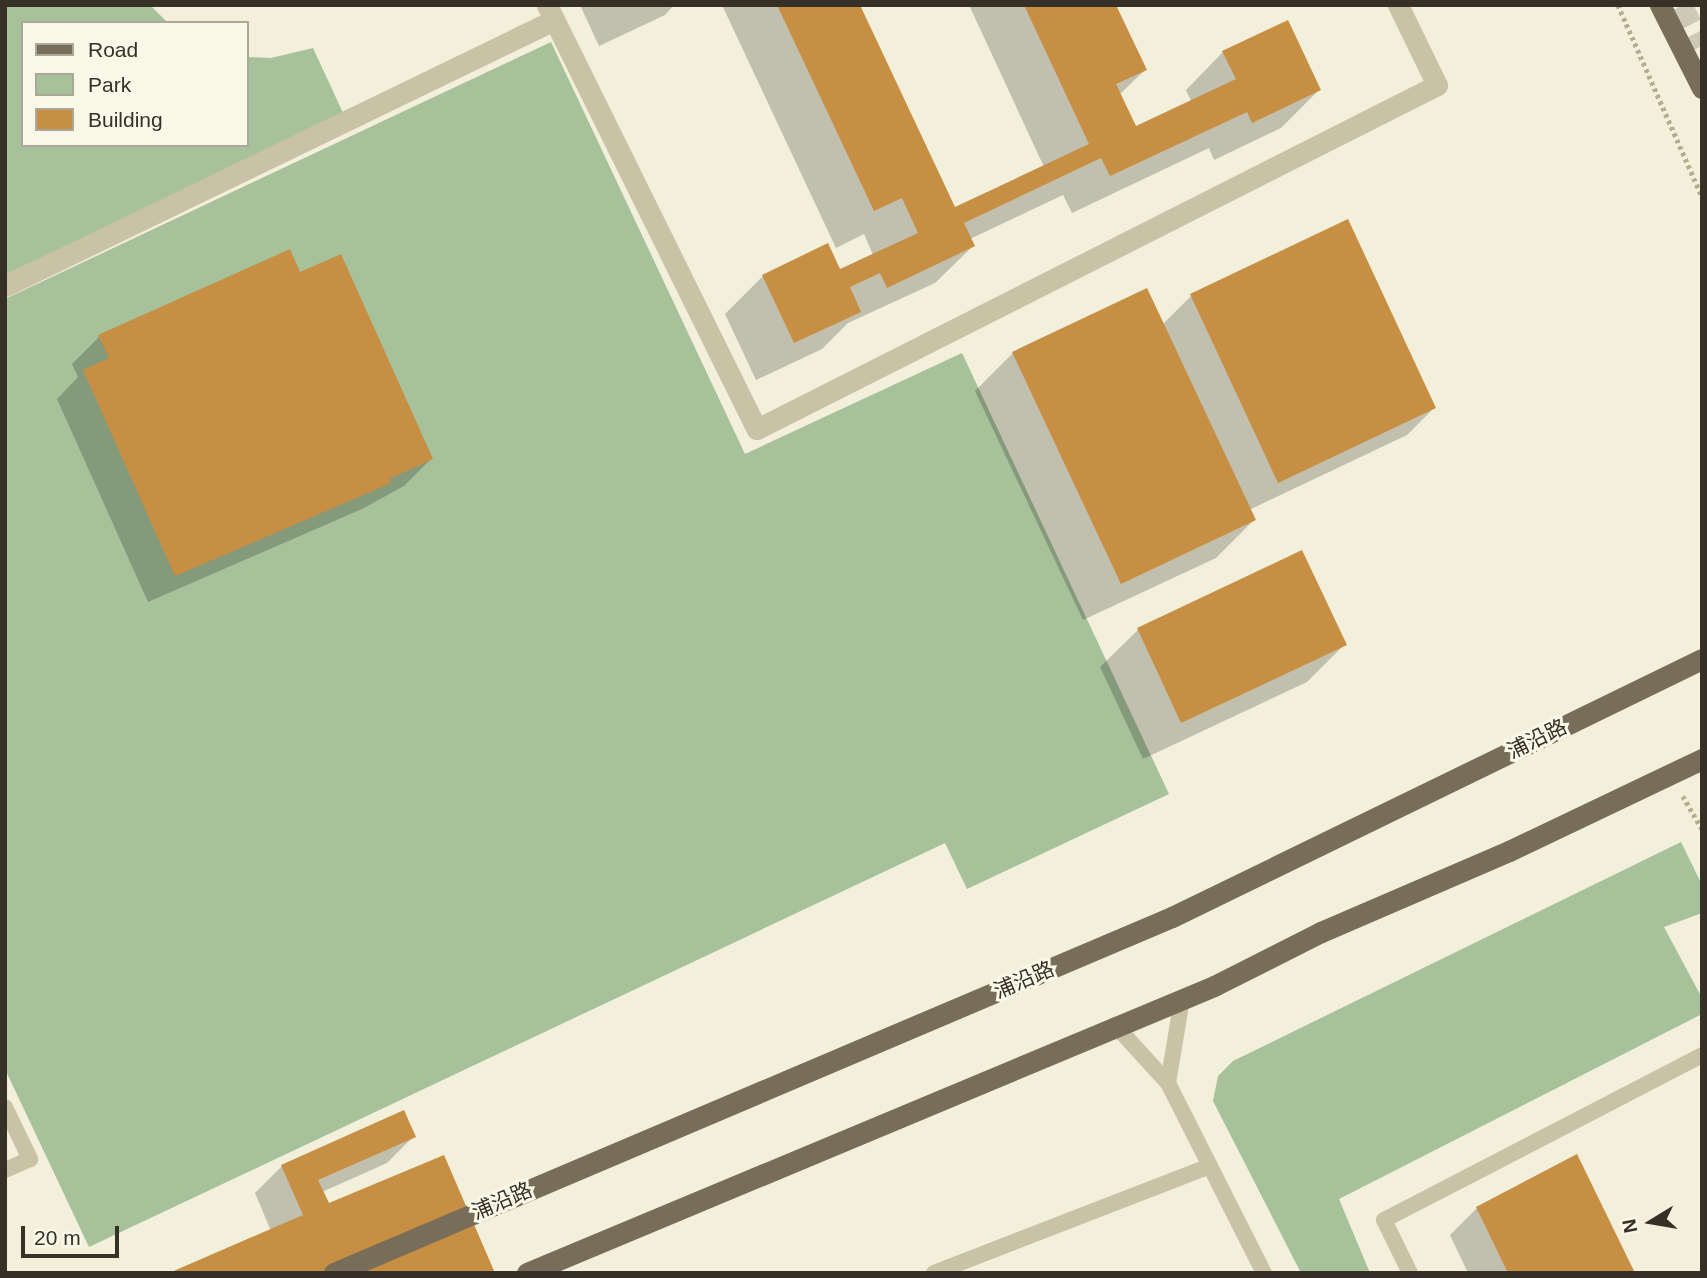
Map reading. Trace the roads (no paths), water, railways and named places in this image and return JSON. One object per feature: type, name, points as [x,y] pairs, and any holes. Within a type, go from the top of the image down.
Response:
[{"type":"main road","points":[[1660,5],[1702,88]]},
{"type":"main road","name":"浦沿路","points":[[334,1273],[1172,917],[1702,659]]},
{"type":"main road","points":[[527,1273],[1182,999],[1702,759]]},
{"type":"street","points":[[5,286],[551,13],[757,429],[1437,85],[1398,5]]},
{"type":"lane","points":[[1168,1083],[1182,999]]},
{"type":"lane","points":[[1115,1025],[1168,1083],[1264,1273]]},
{"type":"lane","points":[[1410,1273],[1384,1220],[1702,1055]]},
{"type":"lane","points":[[5,1107],[30,1159],[5,1170]]},
{"type":"lane","points":[[934,1273],[1210,1166]]},
{"type":"tunnel","points":[[1682,5],[1702,45]]}]
